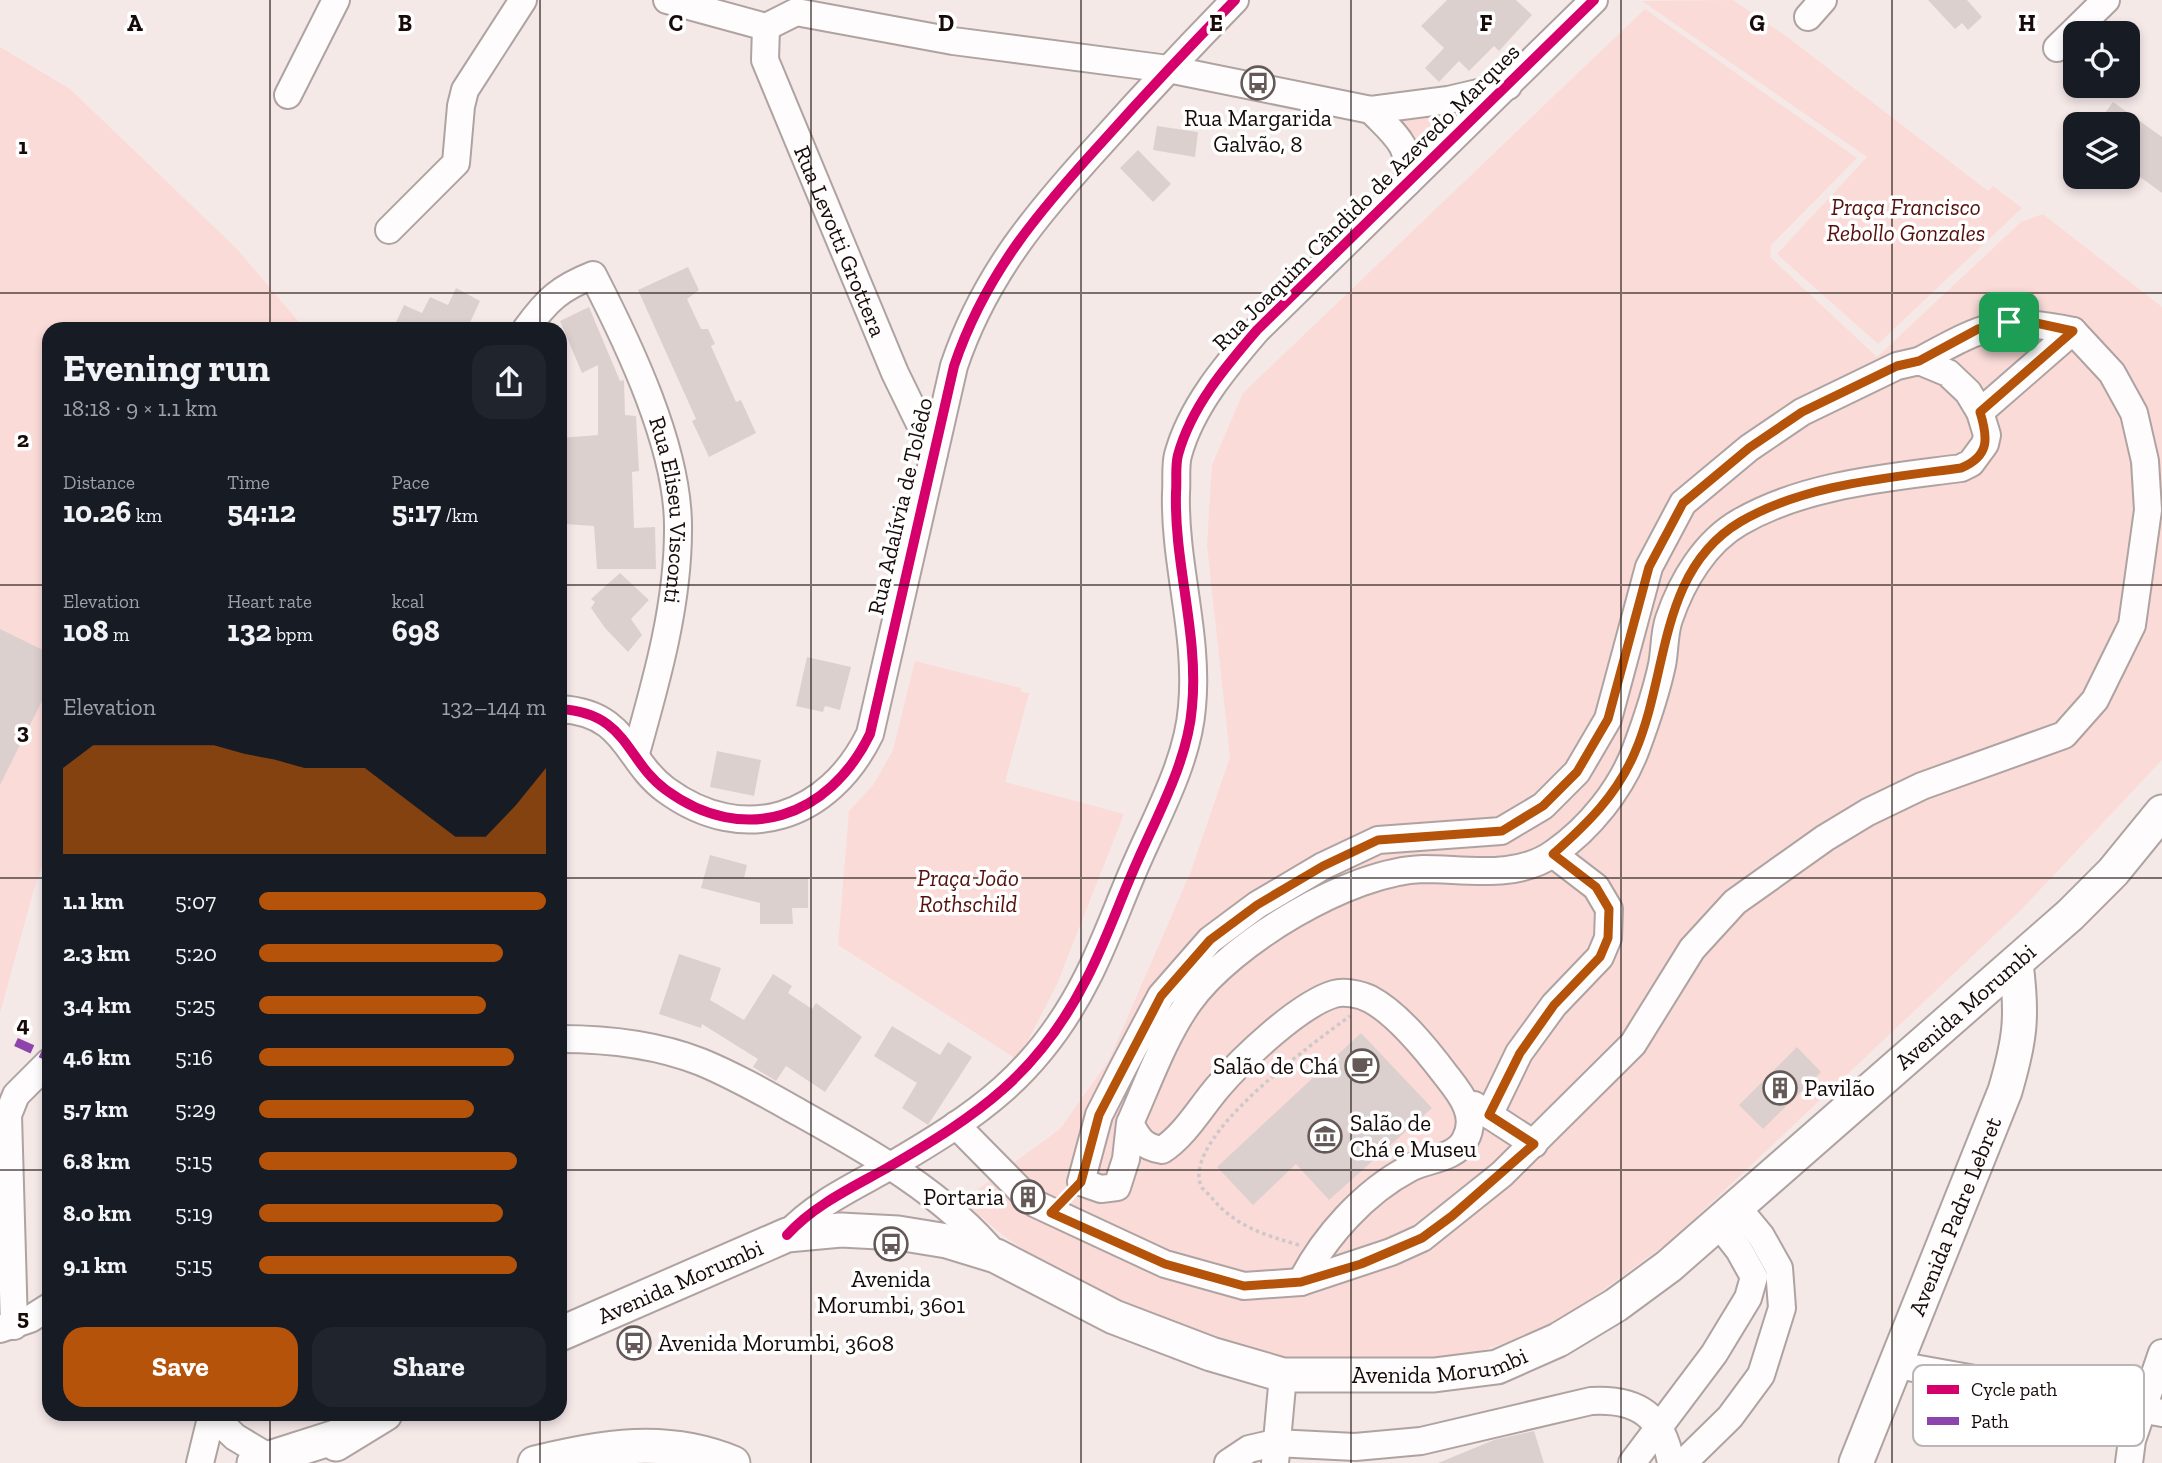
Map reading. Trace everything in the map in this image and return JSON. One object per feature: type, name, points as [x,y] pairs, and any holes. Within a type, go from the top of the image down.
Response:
[{"type":"main road","name":"Avenida Morumbi","points":[[567,1331],[787,1235],[841,1230],[898,1233],[947,1241],[996,1256],[1114,1317],[1211,1354],[1283,1375],[1422,1375],[1497,1367],[1558,1340],[1616,1305],[1669,1266],[2017,964],[2113,872],[2162,812]]},
{"type":"main road","name":"Avenida Padre Lebret","points":[[1856,1463],[2006,1091],[2017,1050],[2022,1008],[2017,964]]},
{"type":"main road","points":[[1975,1000],[2000,998],[2022,1008]]},
{"type":"main road","points":[[310,1463],[372,1421]]},
{"type":"main road","points":[[262,1461],[354,1431]]},
{"type":"main road","points":[[535,1463],[699,1452],[725,1461]]},
{"type":"street","points":[[288,95],[336,0]]},
{"type":"street","points":[[389,230],[457,163],[461,106],[465,90],[523,0]]},
{"type":"street","points":[[667,0],[766,27],[796,12],[953,41],[1168,69],[1371,110],[1448,100],[1508,86]]},
{"type":"street","name":"Rua Adalívia de Tolêdo","points":[[567,710],[608,724],[622,736],[664,788],[695,807],[717,815],[763,819],[794,812],[829,792],[858,759],[870,734],[954,366],[965,331],[984,293],[1018,239],[1051,197],[1235,0]]},
{"type":"street","name":"Rua Joaquim Cândido de Azevedo Marques","points":[[787,1235],[817,1209],[956,1125],[1002,1092],[1027,1068],[1056,1032],[1087,978],[1166,795],[1185,742],[1192,708],[1193,670],[1176,514],[1178,456],[1192,422],[1222,370],[1257,330],[1594,0]]},
{"type":"street","points":[[2057,48],[2106,0]]},
{"type":"street","name":"Rua Levotti Grottera","points":[[766,27],[765,60],[895,373],[934,453]]},
{"type":"street","points":[[1371,110],[1405,148],[1410,163],[1408,181]]},
{"type":"street","name":"Rua Eliseu Visconti","points":[[531,322],[547,300],[569,284],[593,275],[613,314],[664,442],[675,489],[678,524],[673,590],[658,678],[636,753]]},
{"type":"street","points":[[956,1125],[1036,1202],[1165,1264],[1244,1286],[1301,1282],[1361,1264],[1422,1238],[1452,1216],[1534,1144],[1633,1044],[1692,949],[1735,902],[1825,838],[1868,812],[1922,786],[2064,735],[2095,700],[2132,625],[2148,510],[2146,461],[2134,413],[2112,373],[2073,331],[2036,323],[2009,322],[1978,329],[1919,361],[1897,366],[1802,412],[1749,448],[1683,503],[1649,567],[1608,719],[1577,772],[1543,806],[1502,831],[1378,840],[1323,866],[1257,905],[1210,940],[1161,996],[1130,1054],[1099,1115],[1081,1182]]},
{"type":"street","points":[[1980,412],[2073,331]]},
{"type":"street","points":[[1036,1202],[1081,1182],[1101,1189],[1117,1187],[1126,1160],[1130,1123],[1188,1003],[1212,973],[1254,940],[1314,905],[1379,876],[1420,869],[1482,872],[1520,868],[1553,854],[1588,823],[1613,794],[1635,752],[1661,666],[1668,620],[1691,569],[1718,537],[1741,521],[1804,495],[1881,479],[1961,468],[1971,464],[1980,454],[1987,435],[1980,412],[1968,392],[1948,373],[1919,361]]},
{"type":"street","points":[[1489,1115],[1520,1053],[1554,1005],[1600,957],[1608,938],[1609,909],[1596,887],[1553,854]]},
{"type":"street","points":[[1130,1123],[1139,1140],[1148,1148],[1162,1150],[1174,1142],[1231,1072],[1275,1032],[1319,1001],[1335,994],[1347,993],[1370,999],[1419,1041],[1464,1098],[1534,1144]]},
{"type":"street","points":[[567,1040],[651,1048],[699,1061],[741,1080],[890,1166],[973,1228],[996,1256]]},
{"type":"street","points":[[42,1069],[16,1095],[8,1115],[7,1327],[42,1310]]},
{"type":"street","points":[[1301,1282],[1318,1250],[1365,1200],[1411,1167],[1453,1153],[1463,1144],[1471,1121],[1464,1098]]},
{"type":"street","points":[[1632,1463],[1714,1354],[1748,1298],[1754,1277],[1740,1250],[1728,1215]]},
{"type":"street","points":[[1683,1463],[1730,1417],[1761,1375],[1782,1308],[1779,1268],[1761,1236],[1728,1215]]},
{"type":"street","points":[[2144,1429],[2152,1411],[2162,1353]]},
{"type":"street","points":[[1896,1365],[1913,1368]]},
{"type":"street","points":[[1275,1453],[1283,1375]]},
{"type":"street","points":[[1228,1463],[1249,1449],[1275,1453],[1421,1441],[1591,1401],[1610,1399],[1629,1403],[1659,1426],[1671,1463]]},
{"type":"street","points":[[200,1463],[210,1421]]},
{"type":"street","points":[[218,1421],[262,1461]]},
{"type":"street","points":[[2129,1463],[2137,1446]]},
{"type":"path","points":[[1318,1250],[1263,1235],[1227,1216],[1201,1185],[1201,1157],[1246,1098],[1370,999]]},
{"type":"green space","name":"Praça Francisco Rebollo Gonzales","points":[[1733,0],[1786,36],[1988,191],[1993,186],[2022,208],[1878,344],[1777,254],[1867,157],[1642,1]]},
{"type":"green space","points":[[1645,9],[1857,158],[1771,245],[1770,257],[1877,357],[2021,222],[2043,214],[2162,307],[2162,760],[2020,911],[1673,1239],[1552,1327],[1468,1355],[1347,1371],[1244,1361],[1064,1278],[1000,1233],[962,1201],[1060,1129],[1109,1060],[1191,871],[1230,757],[1207,545],[1212,465],[1243,393]]},
{"type":"green space","points":[[0,47],[70,89],[235,247],[299,322],[42,322],[42,867],[0,1013]]},
{"type":"green space","points":[[1480,99],[1416,160],[1417,143],[1404,122],[1396,120]]},
{"type":"green space","name":"Praça João Rothschild","points":[[915,661],[1021,688],[1021,692],[1029,693],[1005,782],[1124,814],[1057,984],[1018,1060],[838,945],[849,811],[874,784],[893,750]]},
{"type":"building","points":[[1447,0],[1516,0],[1532,15],[1499,51],[1494,46],[1469,71],[1459,61],[1439,82],[1425,68],[1444,48],[1421,26]]},
{"type":"building","points":[[1928,0],[1967,0],[1982,17],[1968,30],[1962,23],[1955,29]]},
{"type":"building","points":[[2113,102],[2127,112],[2106,112]]},
{"type":"building","points":[[2140,121],[2162,137],[2162,193],[2140,177]]},
{"type":"building","points":[[1157,126],[1198,132],[1195,157],[1153,150]]},
{"type":"building","points":[[1138,150],[1171,184],[1153,202],[1120,168]]},
{"type":"building","points":[[688,267],[699,290],[687,299],[701,329],[708,329],[715,344],[711,346],[736,402],[741,400],[756,433],[709,457],[692,421],[696,419],[638,290]]},
{"type":"building","points":[[456,288],[480,301],[470,322],[396,322],[404,305],[422,313],[430,297],[448,305]]},
{"type":"building","points":[[589,307],[620,381],[624,380],[625,415],[636,416],[639,471],[632,472],[634,528],[655,527],[656,569],[597,569],[594,526],[567,524],[567,437],[598,435],[598,365],[582,373],[567,338],[567,322],[560,321]]},
{"type":"building","points":[[620,573],[649,600],[631,619],[642,635],[628,652],[605,628],[591,608],[595,602],[591,599]]},
{"type":"building","points":[[0,629],[42,650],[42,701],[0,785]]},
{"type":"building","points":[[807,657],[851,667],[840,710],[825,706],[823,712],[796,706]]},
{"type":"building","points":[[717,751],[761,760],[754,796],[710,787]]},
{"type":"building","points":[[710,855],[747,865],[744,878],[808,878],[808,908],[792,908],[793,924],[760,924],[760,903],[701,888]]},
{"type":"building","points":[[679,954],[721,968],[710,1000],[744,1020],[773,974],[792,986],[788,993],[812,1009],[816,1003],[862,1037],[825,1092],[786,1066],[776,1081],[753,1067],[758,1059],[702,1024],[701,1028],[659,1014]]},
{"type":"building","points":[[892,1026],[940,1055],[948,1042],[972,1057],[928,1125],[902,1108],[917,1083],[874,1056]]},
{"type":"building","name":"Salão de Chá e Museu","points":[[1361,1033],[1432,1108],[1329,1200],[1296,1164],[1253,1205],[1217,1167]]},
{"type":"building","name":"Pavilão","points":[[1797,1047],[1821,1072],[1763,1129],[1739,1105]]},
{"type":"building","points":[[1534,1431],[1544,1463],[1438,1463],[1494,1440]]},
{"type":"marked path","points":[[16,1042],[42,1054]]},
{"type":"cycle path","points":[[567,710],[582,712],[613,728],[652,778],[666,790],[695,807],[725,817],[754,819],[782,815],[808,804],[832,786],[853,763],[870,734],[954,366],[981,302],[1016,245],[1057,193],[1235,0]]},
{"type":"cycle path","points":[[787,1235],[822,1206],[950,1130],[1003,1090],[1048,1041],[1068,1012],[1107,935],[1185,747],[1192,707],[1193,680],[1176,520],[1176,493],[1178,455],[1191,420],[1222,373],[1257,330],[1594,0]]},
{"type":"place","name":"Rua Margarida Galvão, 8","points":[[1258,83]]},
{"type":"place","name":"Salão de Chá","points":[[1362,1066]]},
{"type":"place","name":"Pavilão","points":[[1780,1088]]},
{"type":"place","name":"Salão de Chá e Museu","points":[[1325,1136]]},
{"type":"place","name":"Portaria","points":[[1028,1197]]},
{"type":"place","name":"Avenida Morumbi, 3601","points":[[891,1244]]},
{"type":"place","name":"Avenida Morumbi, 3608","points":[[634,1343]]},
{"type":"route","points":[[2009,322],[2036,323],[2073,331],[1980,412],[1987,435],[1980,454],[1971,464],[1961,468],[1881,479],[1804,495],[1741,521],[1718,537],[1691,569],[1668,620],[1661,666],[1635,752],[1613,794],[1588,823],[1553,854],[1596,887],[1609,909],[1608,938],[1600,957],[1554,1005],[1505,1079],[1489,1115],[1534,1144],[1502,1174],[1422,1238],[1361,1264],[1301,1282],[1244,1286],[1165,1264],[1051,1213],[1081,1182],[1099,1115],[1161,996],[1210,940],[1257,905],[1323,866],[1378,840],[1502,831],[1543,806],[1577,772],[1608,719],[1649,567],[1683,503],[1749,448],[1802,412],[1897,366],[1919,361],[1978,329],[2009,322]]}]
